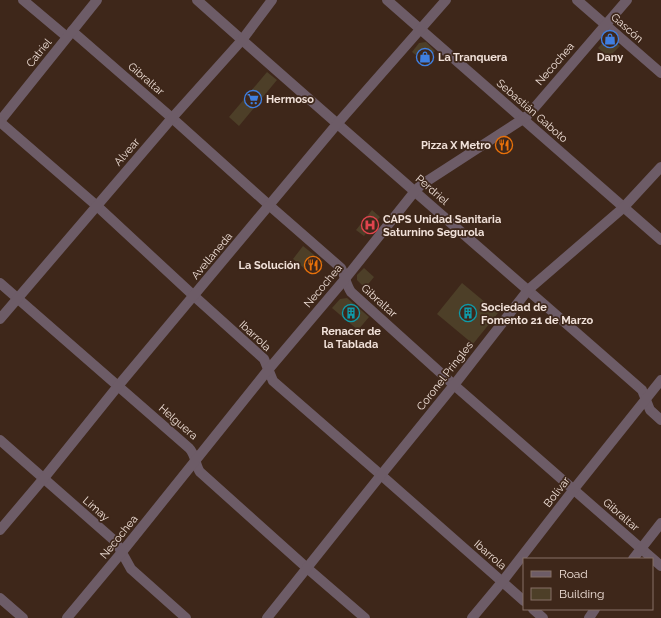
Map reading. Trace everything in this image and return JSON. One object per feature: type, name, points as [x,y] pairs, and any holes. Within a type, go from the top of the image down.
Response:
[{"type":"street","name":"Gibraltar","points":[[23,0],[70,34],[172,118],[341,268],[350,292],[652,558]]},
{"type":"street","name":"Catriel","points":[[0,122],[97,0]]},
{"type":"street","name":"Perdriel","points":[[197,0],[642,390],[650,410],[661,420]]},
{"type":"street","name":"Alvear","points":[[0,319],[172,118],[242,40],[272,0]]},
{"type":"street","name":"Sebastián Gaboto","points":[[387,0],[661,240]]},
{"type":"street","name":"Avellaneda","points":[[0,530],[118,386],[338,124],[446,0]]},
{"type":"street","name":"Gascón","points":[[577,0],[661,73]]},
{"type":"street","name":"Necochea","points":[[67,618],[196,461],[268,370],[345,279],[415,191],[427,181],[529,114],[627,0]]},
{"type":"street","name":"Ibarrola","points":[[0,122],[97,206],[264,359],[273,381],[523,600]]},
{"type":"street","name":"Coronel Pringles","points":[[267,618],[454,385],[528,290],[624,208],[661,167]]},
{"type":"street","name":"Helguera","points":[[0,283],[189,448],[192,451],[197,468],[200,472],[365,618]]},
{"type":"street","name":"Bolívar","points":[[472,618],[661,380]]},
{"type":"street","name":"Limay","points":[[0,440],[116,542],[131,569],[186,618]]},
{"type":"street","points":[[635,558],[661,523]]},
{"type":"street","name":"Gibraltar","points":[[653,559],[661,566]]},
{"type":"street","points":[[0,598],[23,618]]},
{"type":"street","points":[[534,610],[543,618]]},
{"type":"street","points":[[589,618],[595,610]]},
{"type":"building","points":[[608,37],[620,46],[609,57],[598,48]]},
{"type":"building","name":"La Tranquera","points":[[426,42],[435,51],[426,63],[412,52],[419,43]]},
{"type":"building","name":"Hermoso","points":[[267,72],[277,80],[239,126],[229,117]]},
{"type":"building","points":[[372,210],[380,217],[364,236],[356,230]]},
{"type":"building","points":[[303,246],[323,262],[312,275],[293,259]]},
{"type":"building","points":[[364,268],[374,277],[365,288],[357,280],[357,275]]},
{"type":"building","name":"Sociedad de Fomento 21 de Marzo","points":[[462,283],[498,313],[473,344],[437,314]]},
{"type":"building","name":"Renacer de la Tablada","points":[[347,298],[369,317],[358,330],[332,308],[340,299]]},
{"type":"place","name":"Dany","points":[[610,39]]},
{"type":"place","name":"La Tranquera","points":[[425,57]]},
{"type":"place","name":"Hermoso","points":[[253,99]]},
{"type":"place","name":"Pizza X Metro","points":[[504,145]]},
{"type":"place","name":"CAPS Unidad Sanitaria Saturnino Segurola","points":[[370,225]]},
{"type":"place","name":"La Solución","points":[[313,265]]},
{"type":"place","name":"Renacer de la Tablada","points":[[351,313]]},
{"type":"place","name":"Sociedad de Fomento 21 de Marzo","points":[[468,313]]}]
